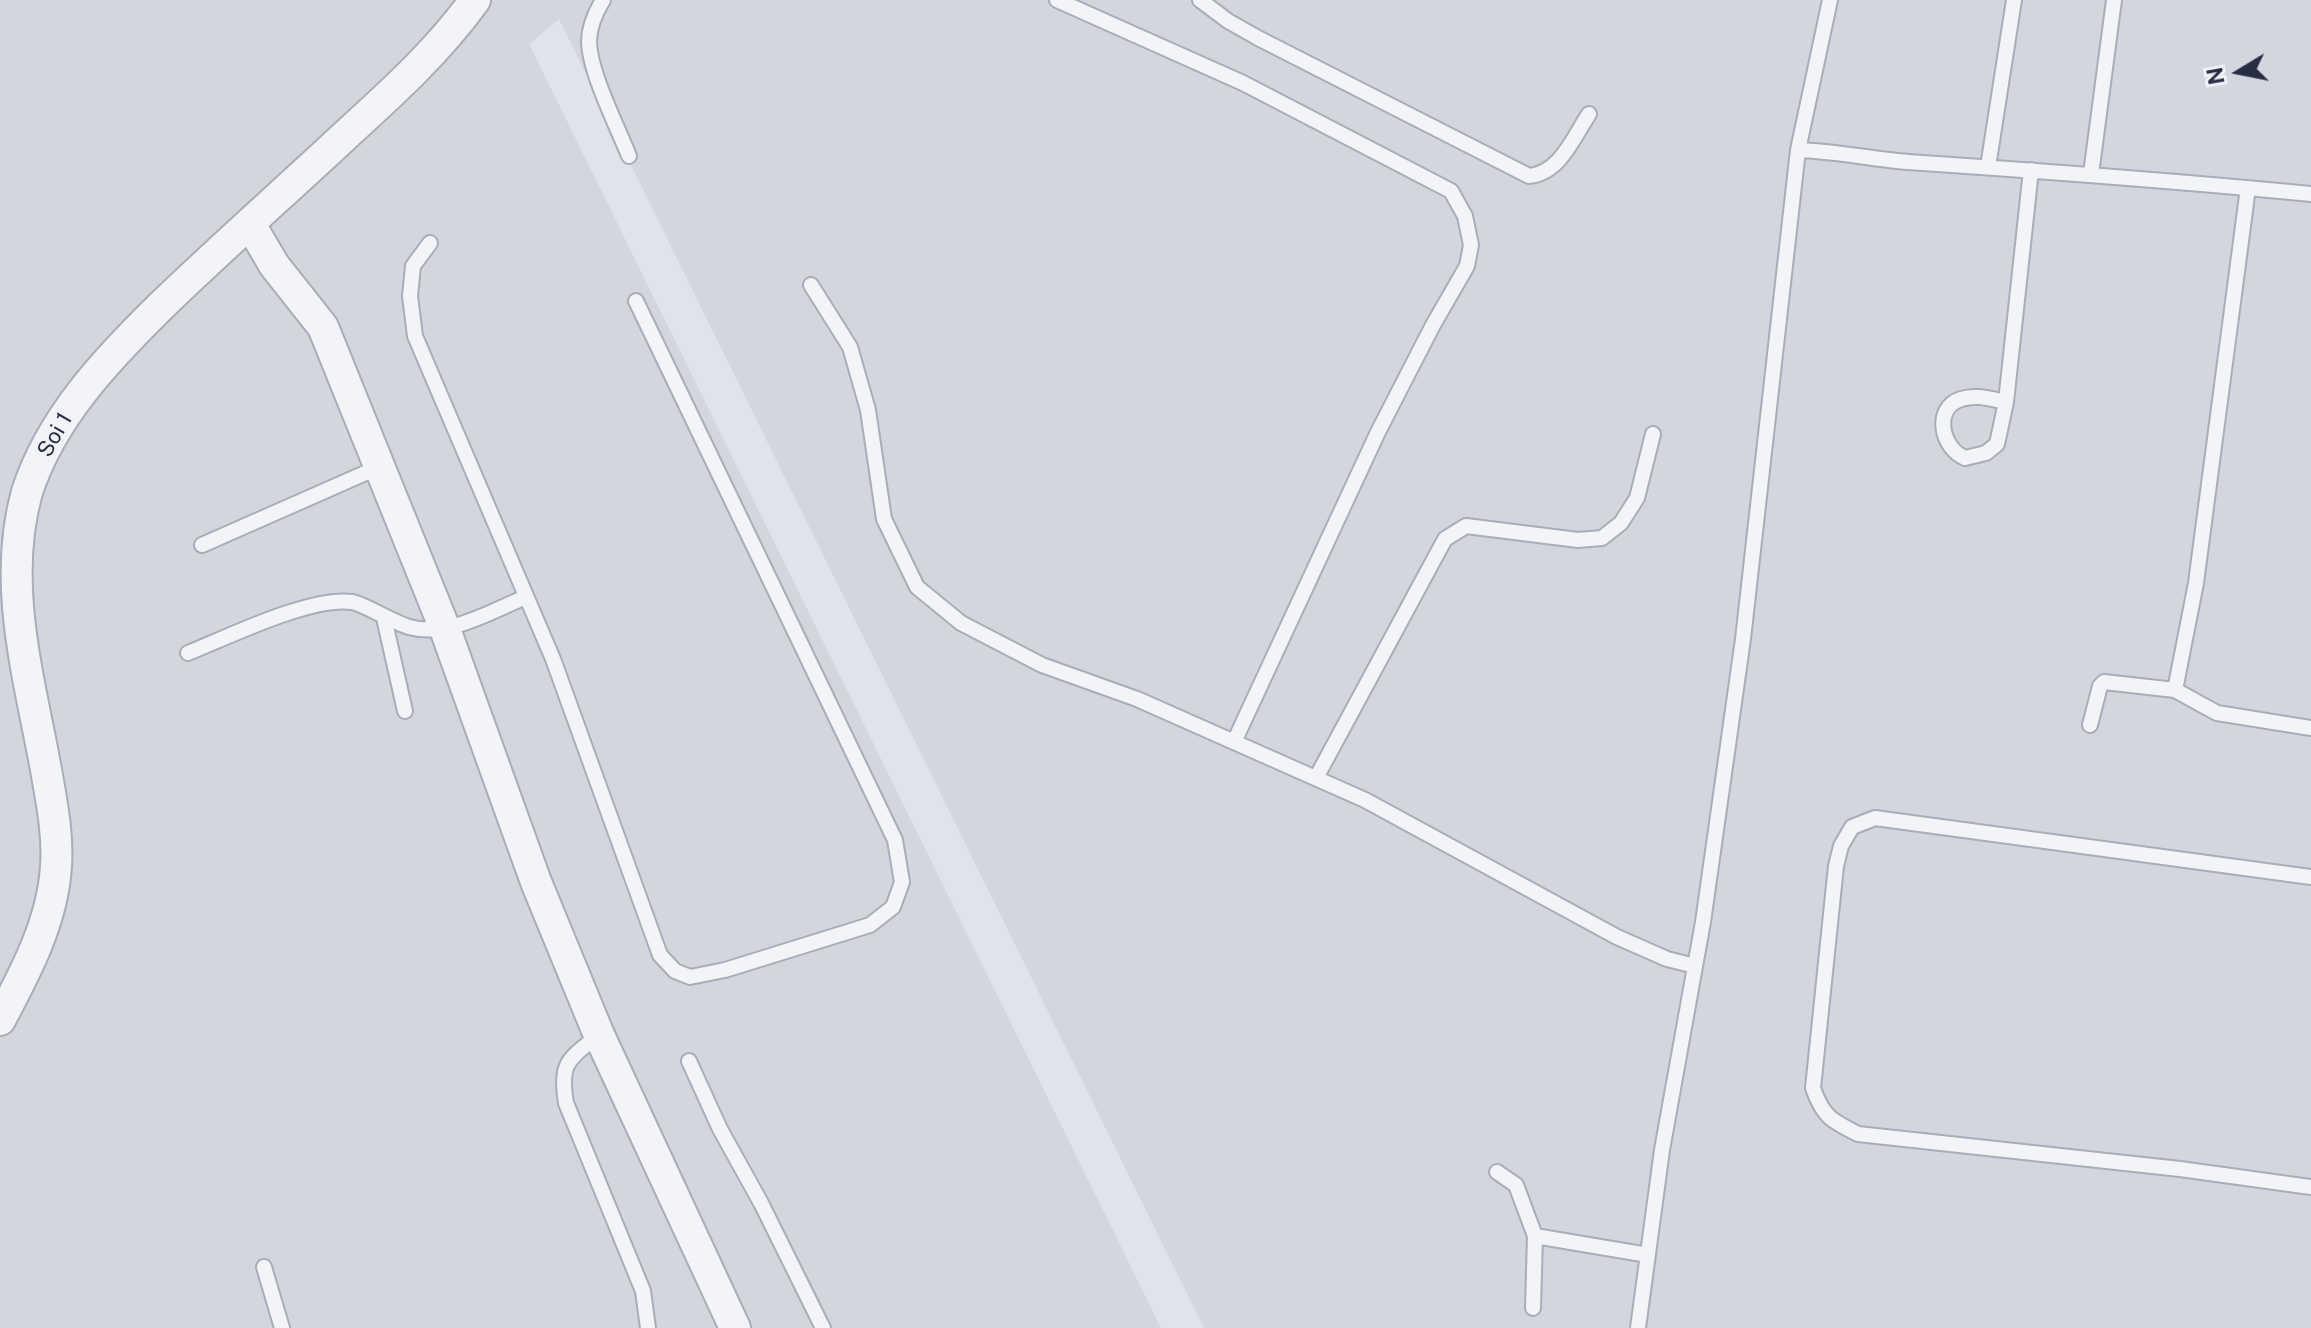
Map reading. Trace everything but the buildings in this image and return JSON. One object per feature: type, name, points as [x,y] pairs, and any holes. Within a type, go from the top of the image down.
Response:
[{"type":"street","name":"Soi 1","points":[[0,1020],[25,972],[48,913],[56,867],[54,818],[44,755],[23,664],[16,601],[16,522],[47,442],[81,392],[140,327],[412,74],[475,0]]},
{"type":"street","points":[[250,224],[274,265],[323,327],[445,629],[536,882],[599,1035],[735,1328]]},
{"type":"lane","points":[[603,0],[592,20],[589,41],[592,62],[629,156]]},
{"type":"lane","points":[[1057,0],[1243,83],[1451,191],[1465,216],[1471,245],[1467,266],[1378,432],[1234,742]]},
{"type":"lane","points":[[1200,0],[1258,38],[1529,176],[1540,175],[1554,167],[1589,114]]},
{"type":"lane","points":[[1638,1328],[1662,1150],[1695,966],[1743,639],[1798,150],[1830,0]]},
{"type":"lane","points":[[1988,167],[2014,0]]},
{"type":"lane","points":[[2091,174],[2114,0]]},
{"type":"lane","points":[[1798,150],[1832,151],[1895,161],[2091,174],[2311,194]]},
{"type":"lane","points":[[2006,402],[1977,396],[1957,400],[1944,418],[1949,448],[1965,458],[1986,453],[1997,444],[2006,402],[2031,170]]},
{"type":"lane","points":[[2175,690],[2196,583],[2248,188]]},
{"type":"lane","points":[[430,243],[413,266],[410,296],[415,336],[553,659],[660,955],[675,971],[690,977],[725,970],[870,925],[893,907],[902,882],[895,840],[636,301]]},
{"type":"lane","points":[[811,285],[850,347],[868,410],[884,519],[917,587],[961,623],[1042,665],[1137,699],[1365,800],[1617,937],[1667,959],[1695,966]]},
{"type":"lane","points":[[1316,778],[1445,539],[1466,526],[1578,540],[1602,538],[1621,523],[1637,498],[1653,434]]},
{"type":"lane","points":[[202,545],[379,467]]},
{"type":"lane","points":[[188,653],[307,606],[354,602],[412,628],[445,629],[526,597]]},
{"type":"lane","points":[[384,618],[405,711]]},
{"type":"lane","points":[[2090,725],[2100,686],[2104,682],[2175,690],[2217,713],[2311,728]]},
{"type":"lane","points":[[2311,877],[1875,818],[1852,827],[1841,846],[1836,866],[1813,1088],[1821,1111],[1858,1134],[2165,1167],[2311,1187]]},
{"type":"lane","points":[[599,1035],[568,1060],[562,1081],[566,1103],[643,1291],[648,1328]]},
{"type":"lane","points":[[689,1061],[720,1129],[823,1328]]},
{"type":"lane","points":[[1497,1172],[1516,1185],[1535,1236],[1533,1308]]},
{"type":"lane","points":[[1535,1236],[1648,1255]]},
{"type":"lane","points":[[264,1267],[282,1328]]},
{"type":"shaded area","points":[[0,0],[2311,0],[2311,1328],[1204,1328],[559,19],[529,44],[1161,1328],[0,1328]]}]
